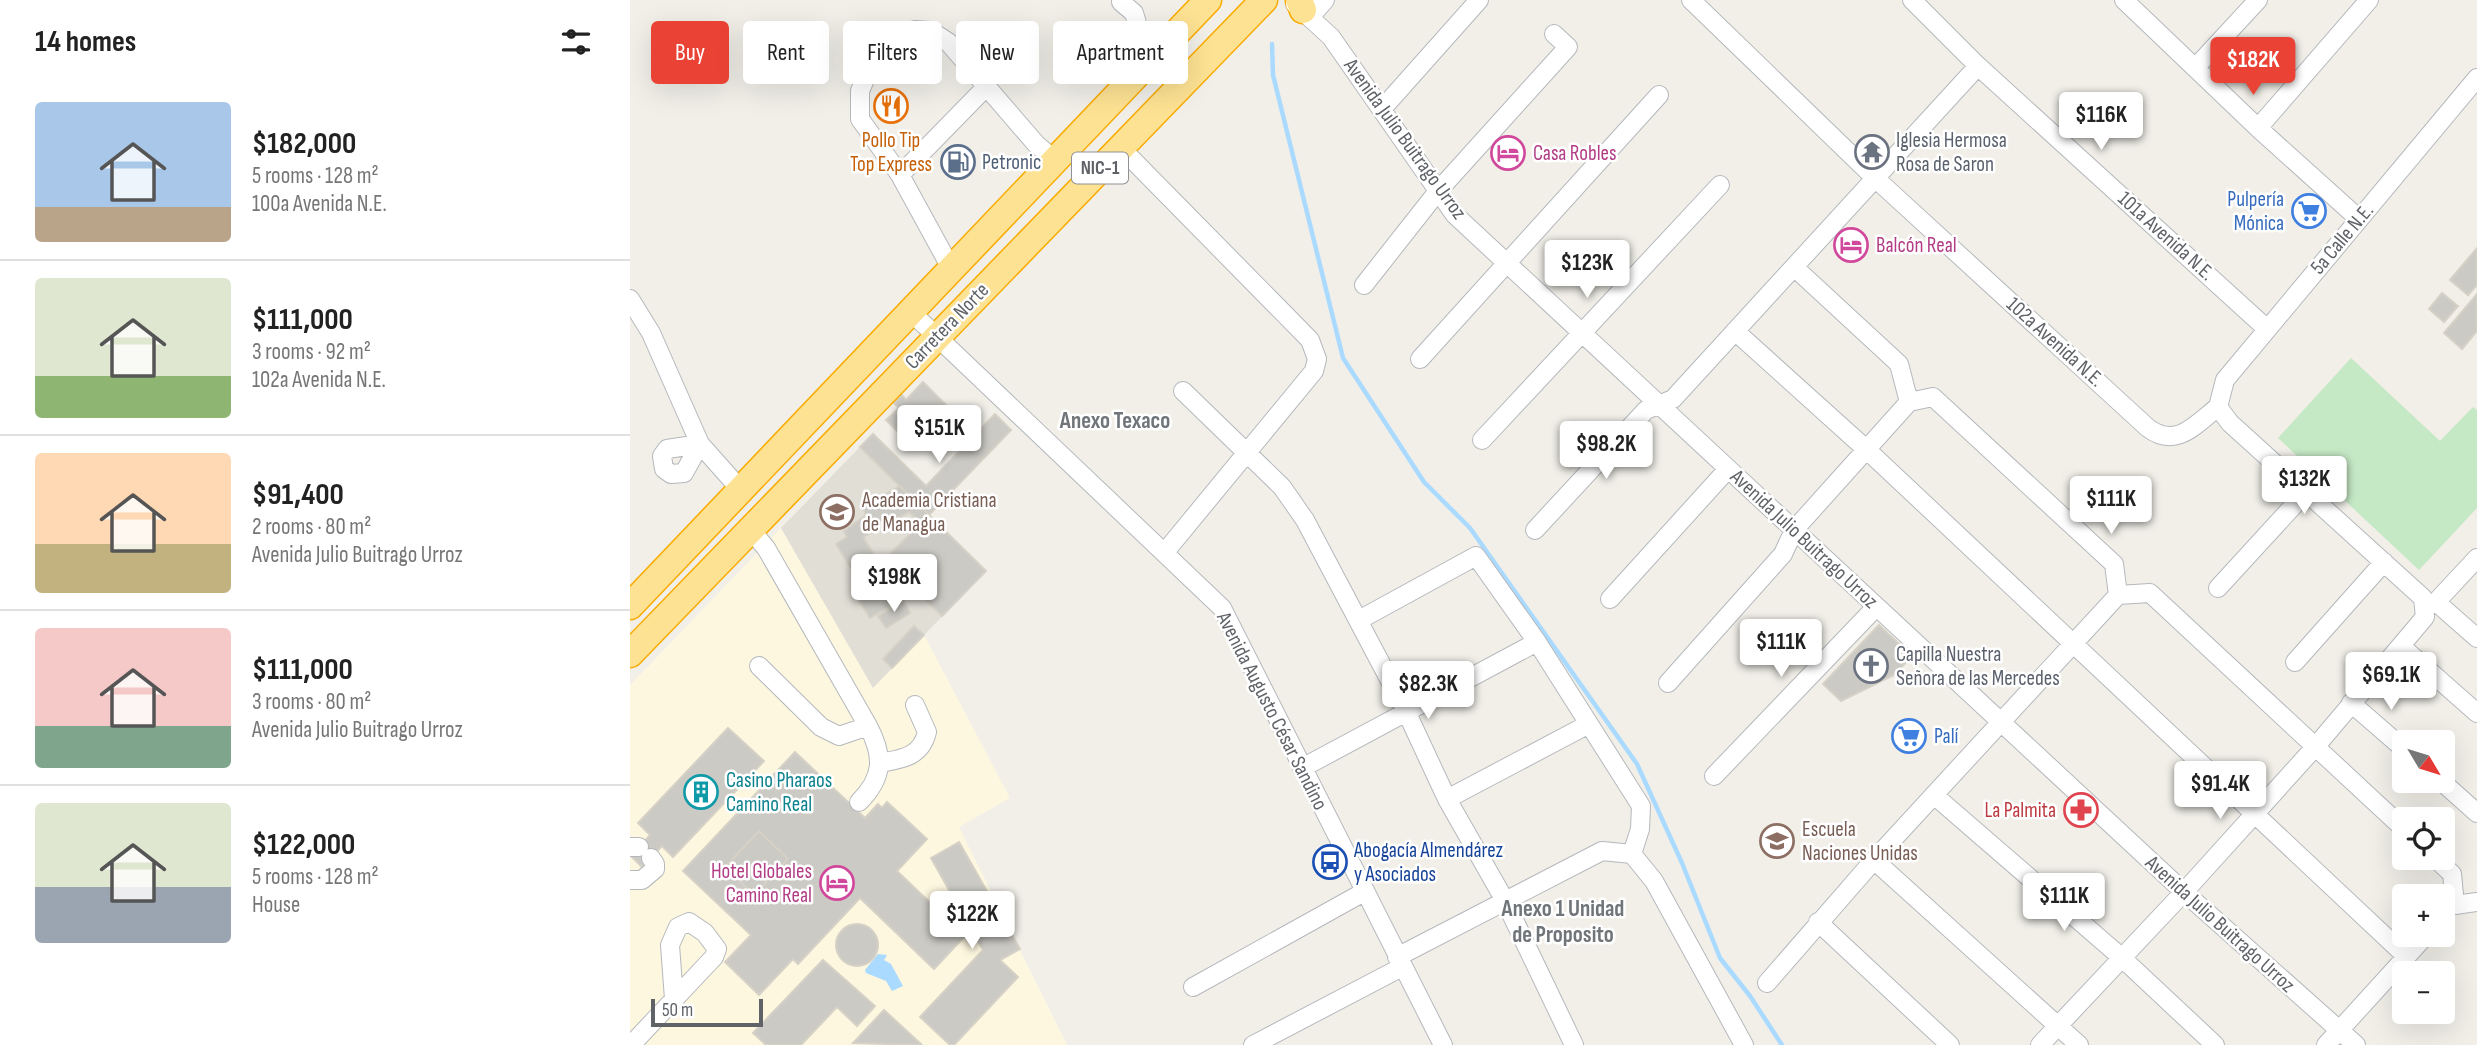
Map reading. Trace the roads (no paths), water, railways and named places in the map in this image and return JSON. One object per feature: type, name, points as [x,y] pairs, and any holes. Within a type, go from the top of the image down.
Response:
[{"type":"highway","name":"Carretera Norte","points":[[1188,22],[1208,0]]},
{"type":"highway","name":"Carretera Norte","points":[[630,653],[1264,0]]},
{"type":"highway","name":"Carretera Norte","points":[[630,606],[1130,84]]},
{"type":"highway","points":[[654,580],[691,553],[730,516],[740,519],[750,529]]},
{"type":"street","points":[[1382,109],[1479,0]]},
{"type":"street","name":"102a Avenida N.E.","points":[[1691,0],[1875,178],[2159,436],[2174,438],[2185,434],[2218,407]]},
{"type":"street","name":"101a Avenida N.E.","points":[[1912,0],[1978,66],[2267,329]]},
{"type":"street","points":[[2124,0],[2258,128],[2359,219]]},
{"type":"street","points":[[2196,67],[2258,0]]},
{"type":"street","points":[[2258,128],[2369,0]]},
{"type":"street","points":[[1122,1],[1134,13],[1136,21]]},
{"type":"street","name":"Avenida Julio Buitrago Urroz","points":[[1306,5],[1455,215],[2184,892],[2356,1045]]},
{"type":"street","points":[[952,270],[900,175],[860,119],[860,92],[866,77],[915,30],[931,31],[948,42],[1036,145],[1056,162]]},
{"type":"street","points":[[1364,285],[1438,191],[1568,47],[1553,34]]},
{"type":"street","points":[[1535,530],[1646,410],[1673,399],[1978,66]]},
{"type":"street","name":"5a Calle N.E.","points":[[2218,407],[2225,380],[2477,78]]},
{"type":"street","points":[[900,175],[987,86]]},
{"type":"street","points":[[1420,359],[1659,95]]},
{"type":"street","points":[[1120,147],[1310,340],[1318,359],[1314,371],[1166,552]]},
{"type":"street","points":[[1482,440],[1720,185]]},
{"type":"street","points":[[1794,267],[1899,364],[1909,402]]},
{"type":"street","points":[[630,299],[651,333],[699,444],[740,489]]},
{"type":"street","name":"Avenida Augusto César Sandino","points":[[911,312],[1222,608],[1443,1045]]},
{"type":"street","points":[[1735,331],[1867,450],[2407,957]]},
{"type":"street","points":[[1183,391],[1282,487],[1305,520],[1406,711],[1447,799],[1504,899],[1574,1045]]},
{"type":"street","points":[[1668,682],[1783,554],[1794,530],[1909,402],[1933,397],[2113,564],[2118,595]]},
{"type":"street","points":[[2218,407],[2230,423],[2423,598],[2477,638]]},
{"type":"street","points":[[1610,599],[1728,469]]},
{"type":"street","points":[[2218,588],[2306,492]]},
{"type":"street","points":[[750,529],[766,548],[879,745],[880,763],[874,782],[859,802]]},
{"type":"street","points":[[1359,620],[1476,556],[1537,642],[1640,806],[1643,814],[1632,854]]},
{"type":"street","points":[[2040,1045],[2316,746],[2351,702],[2402,647],[2425,617],[2431,604],[2477,558]]},
{"type":"street","points":[[2295,662],[2384,562]]},
{"type":"street","points":[[1767,983],[1874,860],[2118,595],[2150,593],[2392,818]]},
{"type":"street","points":[[1714,776],[1876,607]]},
{"type":"street","points":[[1302,768],[1537,642]]},
{"type":"street","points":[[2402,647],[2477,713]]},
{"type":"street","points":[[759,666],[821,727],[839,736],[868,726]]},
{"type":"street","points":[[2351,702],[2392,738]]},
{"type":"street","points":[[880,763],[911,756],[922,747],[927,732],[915,705]]},
{"type":"street","points":[[1447,799],[1589,724]]},
{"type":"street","points":[[2455,793],[2477,813]]},
{"type":"street","points":[[1935,796],[2121,957],[2215,1045]]},
{"type":"street","points":[[630,880],[642,880],[651,874],[655,864],[640,851]]},
{"type":"street","points":[[1253,1045],[1400,962],[1504,899],[1602,851],[1632,854],[1654,881],[1744,1045]]},
{"type":"street","points":[[1874,860],[2079,1045]]},
{"type":"street","points":[[1193,986],[1364,892]]},
{"type":"street","points":[[2455,909],[2477,902]]},
{"type":"street","points":[[1818,922],[1950,1045]]},
{"type":"street","points":[[2326,1045],[2416,947]]},
{"type":"street","points":[[634,1036],[674,999]]},
{"type":"water","points":[[878,954],[887,955],[884,960],[891,964],[903,986],[892,991],[886,981],[866,973],[865,970]]},
{"type":"waterway","points":[[1272,44],[1273,75],[1343,358],[1424,482],[1470,528],[1637,764],[1682,863],[1720,958],[1750,996],[1782,1045]]},
{"type":"place","name":"Pollo Tip Top Express","points":[[891,106]]},
{"type":"place","name":"Iglesia Hermosa Rosa de Saron","points":[[1872,152]]},
{"type":"place","name":"Casa Robles","points":[[1508,153]]},
{"type":"place","name":"Petronic","points":[[958,162]]},
{"type":"place","name":"Pulpería Mónica","points":[[2309,211]]},
{"type":"place","name":"Balcón Real","points":[[1851,245]]},
{"type":"place","name":"Academia Cristiana de Managua","points":[[837,512]]},
{"type":"place","name":"Capilla Nuestra Señora de las Mercedes","points":[[1871,666]]},
{"type":"place","name":"Palí","points":[[1909,736]]},
{"type":"place","name":"Casino Pharaos Camino Real","points":[[701,792]]},
{"type":"place","name":"La Palmita","points":[[2081,810]]},
{"type":"place","name":"Escuela Naciones Unidas","points":[[1777,841]]},
{"type":"place","name":"Abogacía Almendárez y Asociados","points":[[1330,862]]},
{"type":"place","name":"Hotel Globales Camino Real","points":[[837,883]]},
{"type":"district","name":"Anexo Texaco","points":[[1115,421]]},
{"type":"district","name":"Anexo 1 Unidad de Proposito","points":[[1563,922]]}]
